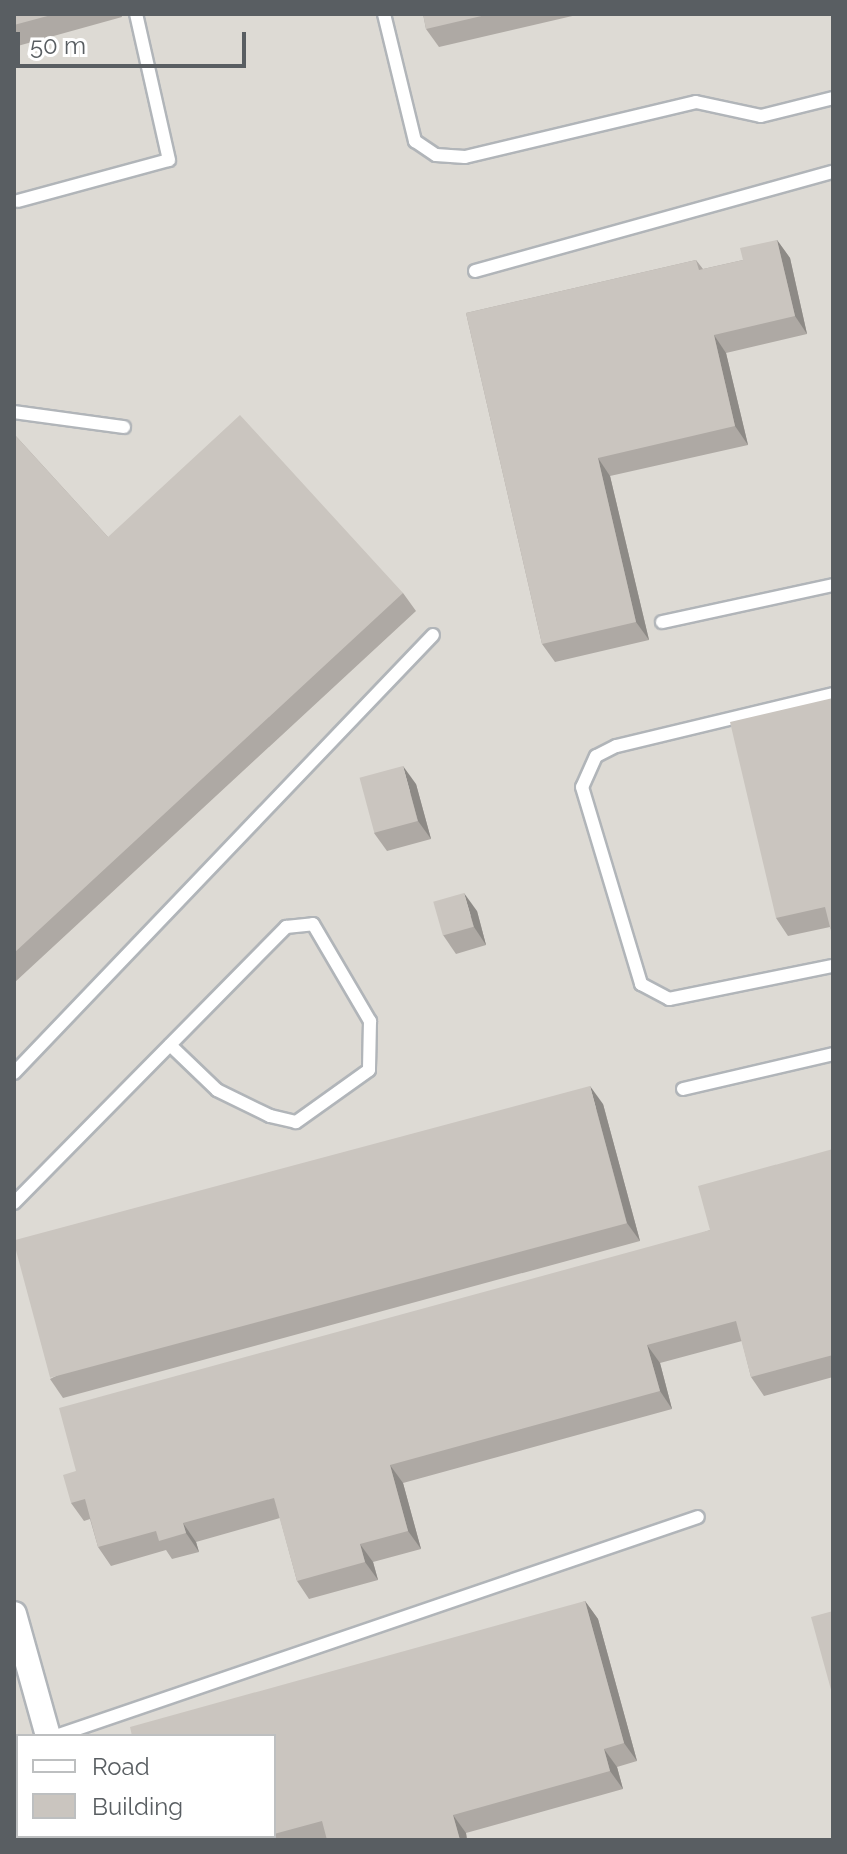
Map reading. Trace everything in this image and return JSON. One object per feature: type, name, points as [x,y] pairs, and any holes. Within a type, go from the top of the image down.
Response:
[{"type":"street","points":[[14,1614],[47,1734]]},
{"type":"lane","points":[[18,201],[169,160],[136,14]]},
{"type":"lane","points":[[384,14],[415,141],[436,155],[465,157],[696,102],[761,116],[833,98]]},
{"type":"lane","points":[[475,271],[833,172]]},
{"type":"lane","points":[[14,412],[124,427]]},
{"type":"lane","points":[[662,622],[833,585]]},
{"type":"lane","points":[[14,1073],[433,635]]},
{"type":"lane","points":[[833,694],[616,746],[596,756],[582,787],[641,984],[669,999],[833,966]]},
{"type":"lane","points":[[14,1203],[286,927],[313,924],[370,1021],[369,1070],[296,1122],[270,1116],[217,1090],[170,1045]]},
{"type":"lane","points":[[683,1089],[833,1054]]},
{"type":"lane","points":[[62,1734],[698,1517]]},
{"type":"shaded area","points":[[14,14],[833,14],[833,1840],[14,1840]]},
{"type":"building","points":[[14,14],[55,14],[14,25]]},
{"type":"building","points":[[423,14],[490,14],[426,29]]},
{"type":"building","points":[[777,240],[795,316],[714,335],[735,426],[598,458],[636,622],[542,644],[466,313],[696,260],[699,270],[743,260],[740,248]]},
{"type":"building","points":[[240,415],[403,593],[14,953],[14,434],[108,537]]},
{"type":"building","points":[[833,698],[831,931],[825,907],[776,918],[730,722]]},
{"type":"building","points":[[403,766],[418,821],[374,833],[360,778]]},
{"type":"building","points":[[464,893],[474,927],[443,935],[433,902]]},
{"type":"building","points":[[590,1086],[627,1223],[50,1378],[14,1240]]},
{"type":"building","points":[[833,1149],[833,1355],[751,1377],[736,1321],[647,1345],[660,1391],[390,1465],[408,1531],[360,1544],[365,1562],[297,1581],[274,1498],[183,1523],[186,1533],[159,1541],[156,1531],[98,1547],[85,1499],[71,1503],[63,1475],[76,1471],[59,1408],[710,1230],[698,1186]]},
{"type":"building","points":[[585,1601],[624,1743],[604,1749],[610,1771],[453,1815],[460,1840],[327,1840],[322,1821],[276,1833],[276,1734],[132,1734],[130,1727]]},
{"type":"building","points":[[833,1611],[833,1697],[811,1617]]},
{"type":"building","points":[[210,1838],[260,1838],[253,1840]]}]
